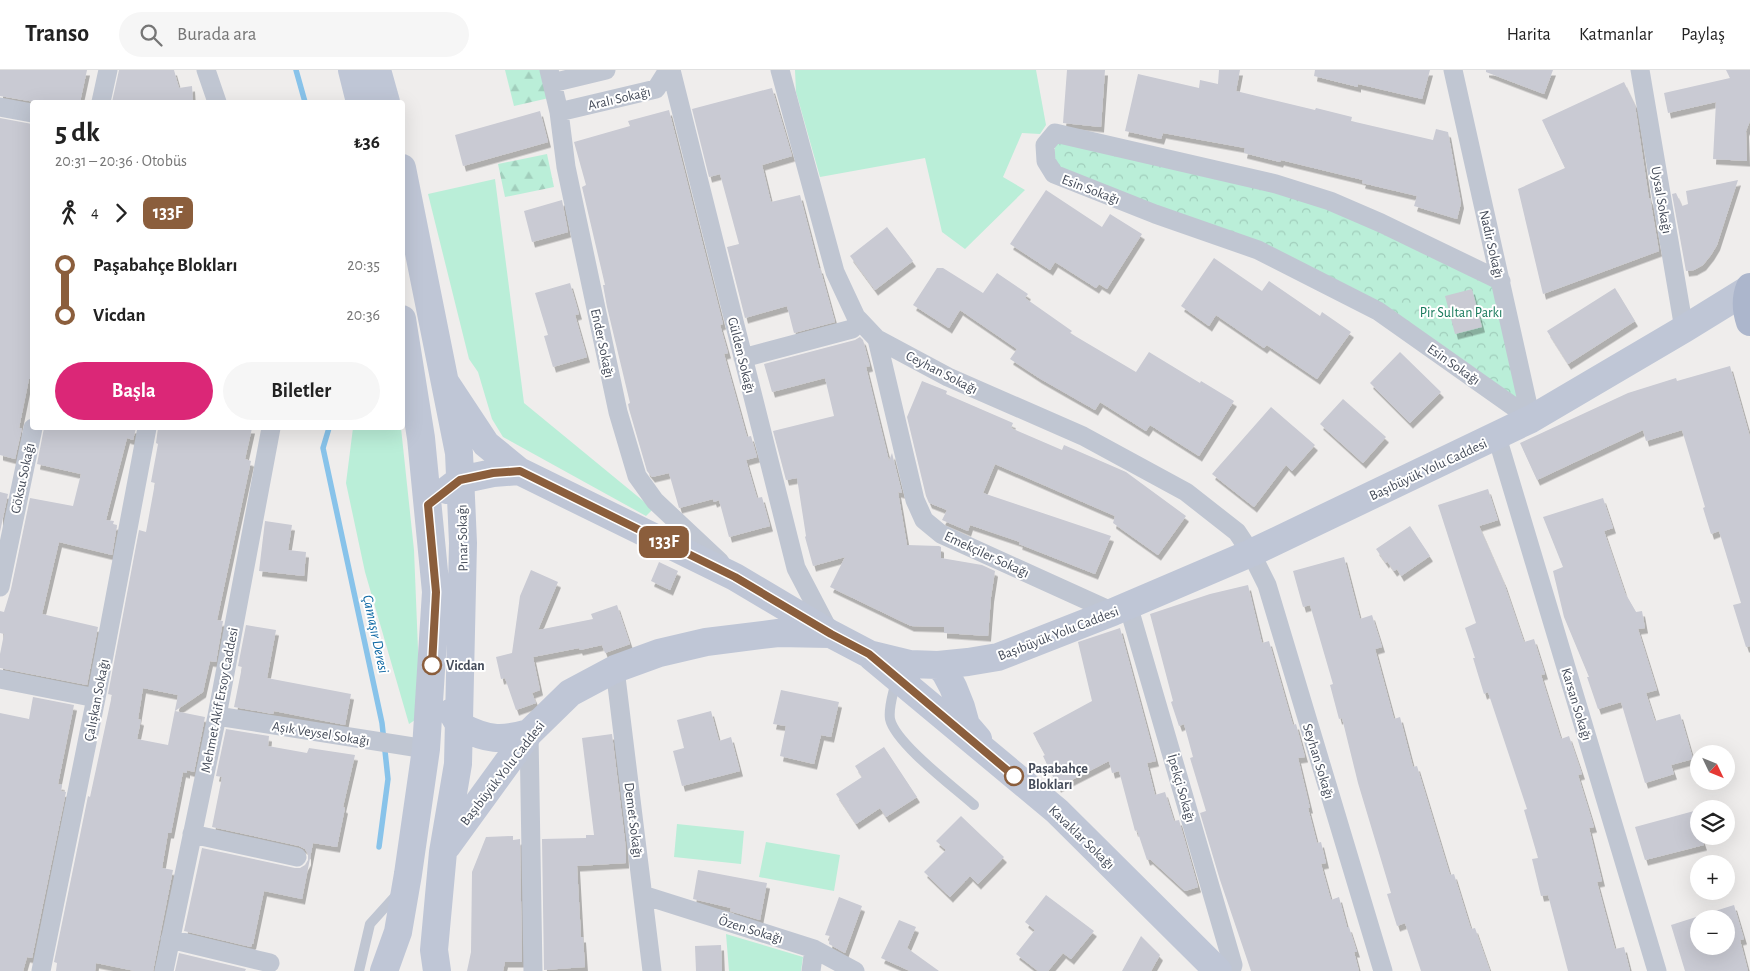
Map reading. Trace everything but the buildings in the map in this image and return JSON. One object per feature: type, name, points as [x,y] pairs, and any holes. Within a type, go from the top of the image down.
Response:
[{"type":"main road","points":[[352,70],[360,100]]},
{"type":"main road","points":[[377,70],[385,100]]},
{"type":"main road","name":"Pınar Sokağı","points":[[405,183],[459,453],[464,543],[460,726],[458,764],[443,852]]},
{"type":"main road","points":[[1684,329],[1734,321],[1750,324],[1746,312],[1749,288]]},
{"type":"main road","name":"Başıbüyük Yolu Caddesi","points":[[443,852],[530,733],[570,693],[615,669],[659,653],[706,642],[778,633],[831,634],[869,654],[910,664],[938,665],[998,657],[1121,609],[1251,553],[1497,436],[1531,419],[1684,329],[1749,288]]},
{"type":"main road","points":[[384,971],[398,932],[426,749],[436,592],[420,438],[405,339]]},
{"type":"main road","points":[[445,382],[486,444],[520,471],[735,577],[831,634]]},
{"type":"main road","points":[[428,505],[460,480],[493,473],[520,471]]},
{"type":"main road","points":[[433,651],[440,691],[460,726],[490,738],[510,738],[530,733]]},
{"type":"main road","name":"Kavaklar Sokağı","points":[[869,654],[1057,811],[1218,971]]},
{"type":"main road","points":[[961,707],[974,679],[998,657]]},
{"type":"main road","points":[[934,709],[929,695],[931,683],[938,665],[945,672],[953,687],[966,725],[1000,765]]},
{"type":"main road","points":[[437,971],[434,950],[443,852]]},
{"type":"main road","points":[[398,932],[404,971]]},
{"type":"street","points":[[101,100],[108,70]]},
{"type":"street","points":[[206,70],[215,100]]},
{"type":"street","points":[[550,76],[606,70]]},
{"type":"street","name":"Aralı Sokağı","points":[[559,112],[656,89],[669,70]]},
{"type":"street","name":"Gülden Sokağı","points":[[669,70],[796,568],[831,634]]},
{"type":"street","name":"Ceyhan Sokağı","points":[[780,70],[835,272],[856,316],[877,339],[959,382],[1083,436],[1186,492],[1237,532],[1251,553]]},
{"type":"street","name":"Nadir Sokağı","points":[[1453,70],[1531,419]]},
{"type":"street","name":"Uysal Sokağı","points":[[1640,70],[1684,329]]},
{"type":"street","name":"Ender Sokağı","points":[[550,76],[559,112],[566,167],[618,412],[637,476],[655,501],[735,577]]},
{"type":"street","points":[[0,107],[30,113]]},
{"type":"street","name":"Esin Sokağı","points":[[1501,281],[1356,212],[1330,201],[1276,184],[1055,133],[1044,145],[1046,161],[1054,174],[1164,217],[1258,250],[1378,311],[1531,419]]},
{"type":"street","points":[[743,358],[852,329],[860,321]]},
{"type":"street","name":"Emekçiler Sokağı","points":[[877,339],[915,500],[924,520],[941,534],[1121,609]]},
{"type":"street","name":"Göksu Sokağı","points":[[0,587],[33,430]]},
{"type":"street","name":"Çalışkan Sokağı","points":[[41,971],[96,698],[147,430]]},
{"type":"street","name":"Mehmet Akif Ersoy Caddesi","points":[[164,971],[217,716],[271,430]]},
{"type":"street","name":"Karsan Sokağı","points":[[1497,436],[1657,971]]},
{"type":"street","name":"Seyhan Sokağı","points":[[1251,553],[1267,585],[1383,971]]},
{"type":"street","name":"İpekçi Sokağı","points":[[1121,609],[1233,965],[1231,971]]},
{"type":"street","name":"Demet Sokağı","points":[[615,669],[652,971]]},
{"type":"street","points":[[0,679],[96,698]]},
{"type":"street","name":"Aşık Veysel Sokağı","points":[[217,716],[426,749]]},
{"type":"street","points":[[530,733],[533,971]]},
{"type":"street","points":[[192,834],[297,856]]},
{"type":"street","name":"Özen Sokağı","points":[[643,895],[814,949],[855,971]]},
{"type":"street","points":[[170,939],[270,963]]},
{"type":"street","points":[[811,971],[814,949]]},
{"type":"lane","points":[[896,677],[890,709],[890,719],[894,729],[914,752],[974,806]]},
{"type":"lane","points":[[359,971],[370,924],[406,883]]},
{"type":"green space","points":[[505,70],[540,70],[549,98],[514,106]]},
{"type":"green space","points":[[795,70],[1036,70],[1046,125],[1040,134],[1022,133],[1003,177],[1025,190],[965,249],[942,232],[925,158],[820,177],[796,92]]},
{"type":"green space","name":"Pir Sultan Parkı","points":[[1055,133],[1276,184],[1501,281],[1531,419],[1378,311],[1258,250],[1054,174]]},
{"type":"green space","points":[[547,154],[554,187],[505,197],[498,164]]},
{"type":"green space","points":[[495,179],[524,403],[653,509],[646,516],[503,437],[492,419],[478,372],[469,359],[428,194]]},
{"type":"green space","points":[[353,430],[401,430],[414,550],[420,699],[415,720],[409,724],[365,572],[346,483]]},
{"type":"green space","points":[[677,824],[744,831],[741,864],[674,857]]},
{"type":"green space","points":[[766,842],[840,855],[834,891],[759,877]]},
{"type":"green space","points":[[726,934],[803,957],[801,971],[729,971]]},
{"type":"waterway","name":"Çamaşır Deresi","points":[[296,70],[304,100]]},
{"type":"waterway","name":"Çamaşır Deresi","points":[[328,430],[323,448],[382,723],[388,779],[379,847]]},
{"type":"bus line","name":"133F","points":[[432,665],[436,592],[428,505],[460,480],[493,473],[520,471],[735,577],[831,634],[869,654],[1014,776]]},
{"type":"place","name":"Vicdan","points":[[432,665]]},
{"type":"place","name":"Paşabahçe Blokları","points":[[1014,776]]}]
